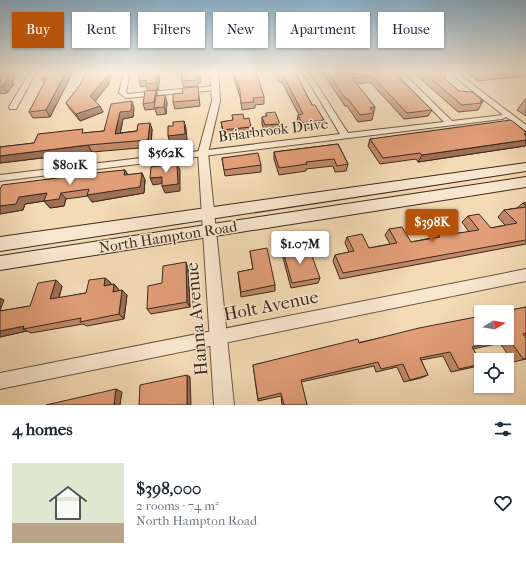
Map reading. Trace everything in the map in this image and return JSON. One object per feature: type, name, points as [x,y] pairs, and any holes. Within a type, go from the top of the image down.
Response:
[{"type":"main road","name":"North Hampton Road","points":[[0,244],[526,167]]},
{"type":"main road","name":"North Hampton Road","points":[[0,263],[526,182]]},
{"type":"street","points":[[13,107],[23,91]]},
{"type":"street","points":[[122,91],[122,93],[126,96],[183,91]]},
{"type":"street","name":"Hanna Avenue","points":[[216,91],[215,109],[203,143],[203,153],[224,405]]},
{"type":"street","points":[[318,91],[345,135]]},
{"type":"street","points":[[417,91],[450,123]]},
{"type":"street","points":[[477,91],[526,129]]},
{"type":"street","name":"Briarbrook Drive","points":[[0,178],[502,117]]},
{"type":"street","name":"Holt Avenue","points":[[0,381],[526,275]]},
{"type":"building","points":[[40,91],[56,91],[46,110],[29,112]]},
{"type":"building","points":[[75,91],[95,91],[90,96],[100,106],[76,114],[66,103]]},
{"type":"building","points":[[145,91],[156,91],[154,102],[143,104]]},
{"type":"building","points":[[183,91],[198,91],[199,100],[173,102],[173,94],[183,93]]},
{"type":"building","points":[[240,91],[262,91],[264,97],[253,98],[254,102],[241,103]]},
{"type":"building","points":[[291,91],[305,91],[312,105],[315,105],[324,120],[302,123],[298,115],[303,114]]},
{"type":"building","points":[[340,91],[362,91],[375,107],[370,108],[374,113],[360,115],[348,99],[346,99]]},
{"type":"building","points":[[386,91],[412,91],[432,110],[407,113]]},
{"type":"building","points":[[445,91],[472,92],[483,101],[480,101],[482,103],[462,105]]},
{"type":"building","points":[[165,95],[164,107],[154,108],[156,96]]},
{"type":"building","points":[[132,101],[131,111],[120,112],[115,134],[137,131],[138,124],[150,123],[148,140],[88,145],[0,156],[0,147],[34,143],[38,134],[83,129],[82,133],[104,131],[111,104]]},
{"type":"building","points":[[275,112],[280,124],[265,125],[262,117],[267,116],[266,113]]},
{"type":"building","points":[[243,114],[244,119],[249,118],[251,127],[223,130],[221,122],[233,120],[232,115]]},
{"type":"building","points":[[511,120],[526,132],[524,134],[526,136],[526,140],[422,155],[420,153],[383,158],[370,139]]},
{"type":"building","points":[[184,121],[185,134],[168,136],[168,126],[173,126],[173,122]]},
{"type":"building","points":[[338,144],[348,164],[337,166],[334,159],[306,162],[307,164],[279,168],[274,152]]},
{"type":"building","points":[[258,153],[261,165],[224,170],[222,158]]},
{"type":"building","points":[[177,164],[178,184],[162,186],[162,177],[150,178],[151,167]]},
{"type":"building","points":[[125,170],[124,175],[142,173],[140,187],[87,195],[89,189],[61,193],[59,199],[44,201],[47,193],[19,197],[16,204],[0,206],[0,189],[2,185]]},
{"type":"building","points":[[526,207],[526,240],[343,273],[335,255],[354,251],[347,237],[362,234],[369,248],[397,243],[389,229],[402,227],[411,242],[440,237],[428,220],[440,218],[452,234],[479,230],[468,216],[479,214],[491,228],[517,223],[504,210]]},
{"type":"building","points":[[300,245],[304,257],[312,256],[320,278],[292,283],[282,248]]},
{"type":"building","points":[[267,248],[275,285],[241,292],[238,272],[253,269],[250,251]]},
{"type":"building","points":[[186,262],[187,302],[147,309],[148,286],[162,283],[163,266]]},
{"type":"building","points":[[105,278],[104,286],[114,284],[113,292],[122,290],[119,314],[80,322],[81,318],[23,329],[24,326],[0,331],[0,311],[30,306],[38,283],[56,280],[50,299],[86,293],[89,280]]},
{"type":"building","points":[[526,307],[526,333],[523,334],[526,338],[526,358],[523,359],[513,345],[514,309]]},
{"type":"building","points":[[474,317],[474,345],[481,345],[472,347],[476,353],[474,353],[474,366],[459,369],[450,352],[420,358],[428,375],[410,380],[403,364],[381,369],[378,362],[301,380],[307,405],[284,405],[281,393],[258,399],[253,365],[358,339],[359,343],[419,328]]},
{"type":"building","points":[[187,375],[187,405],[139,405],[140,385]]},
{"type":"building","points":[[116,389],[114,405],[46,405]]}]
